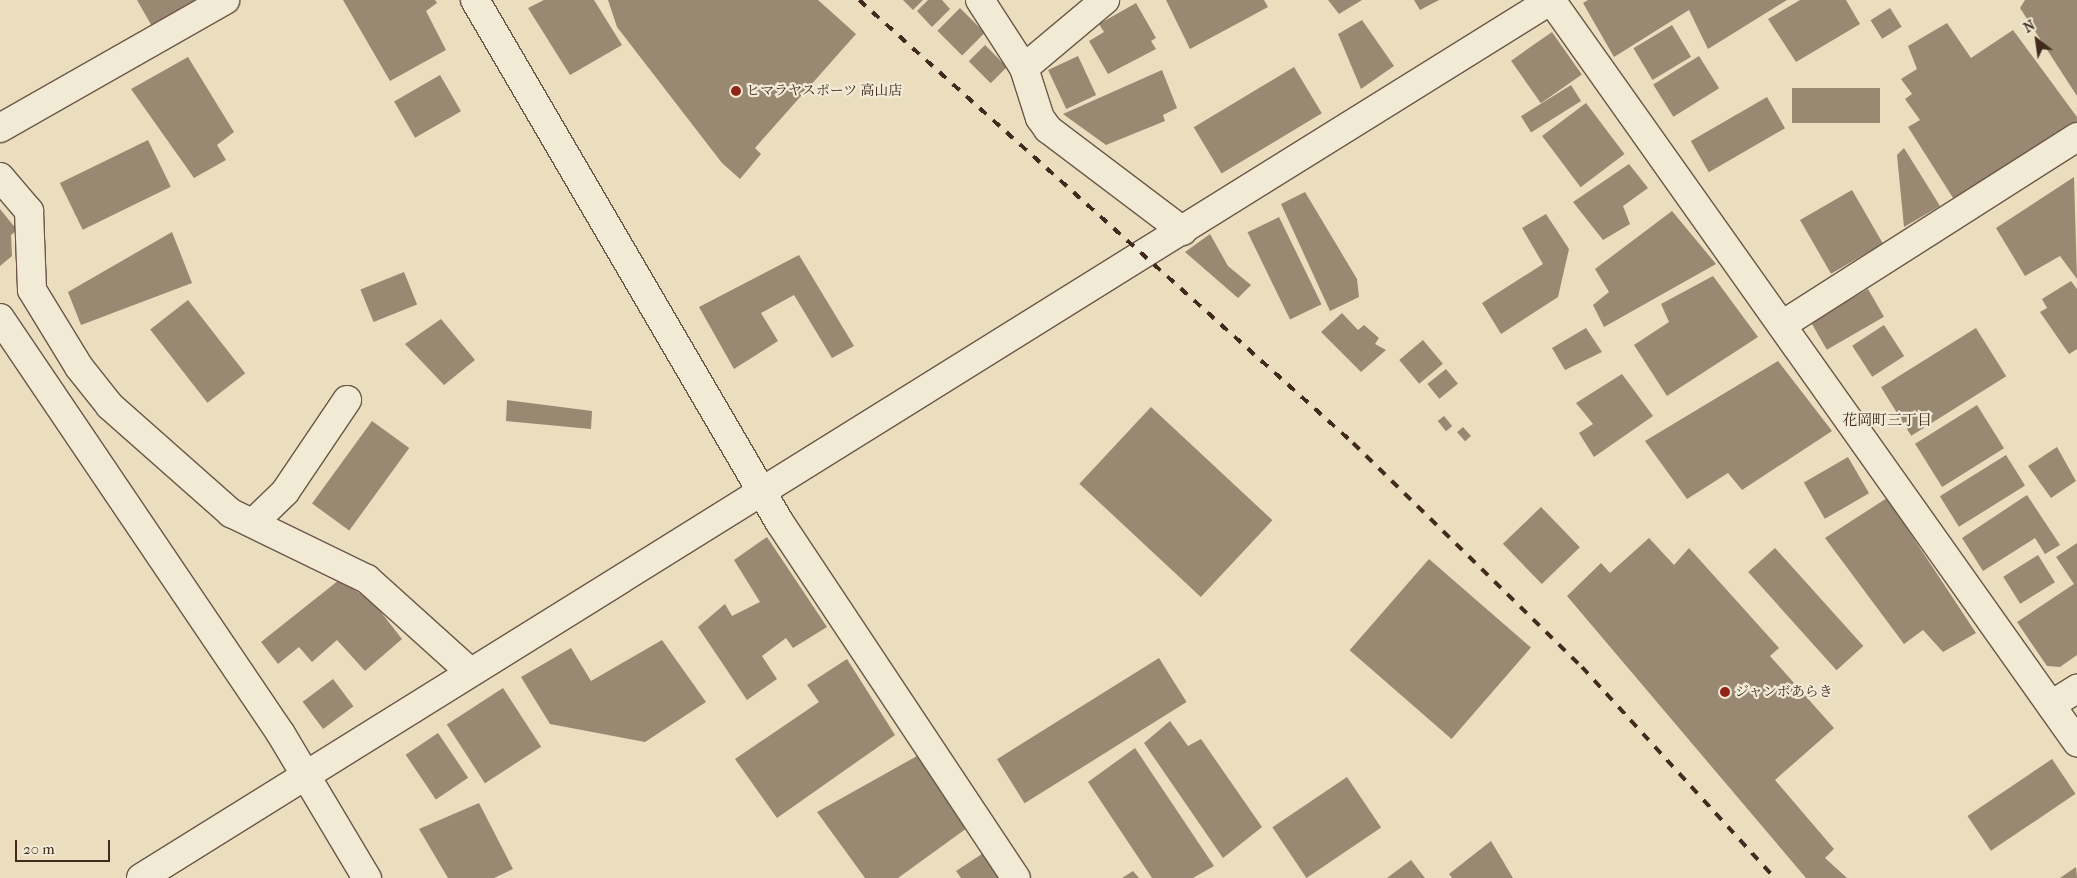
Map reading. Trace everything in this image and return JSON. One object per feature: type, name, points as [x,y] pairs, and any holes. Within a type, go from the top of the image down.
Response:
[{"type":"street","points":[[0,128],[225,0]]},
{"type":"street","points":[[475,0],[763,492],[1016,878]]},
{"type":"street","points":[[980,0],[1024,68],[1040,118],[1064,143],[1183,231]]},
{"type":"street","points":[[1024,68],[1105,0]]},
{"type":"street","points":[[141,878],[305,778],[469,671],[763,492],[1551,0],[2077,742]]},
{"type":"street","points":[[1782,325],[2077,137]]},
{"type":"street","points":[[0,178],[30,211],[32,290],[79,367],[110,406],[231,513],[367,579],[469,671]]},
{"type":"street","points":[[0,318],[54,392],[305,778],[367,878]]},
{"type":"street","points":[[253,523],[285,492],[347,400]]},
{"type":"street","points":[[2051,705],[2077,689]]},
{"type":"building","points":[[137,0],[196,0],[200,6],[157,35]]},
{"type":"building","points":[[343,0],[435,0],[437,3],[426,11],[446,50],[390,81]]},
{"type":"building","points":[[544,0],[594,0],[622,45],[570,75],[528,8]]},
{"type":"building","name":"ヒマラヤスポーツ 高山店","points":[[608,0],[818,0],[856,34],[755,148],[761,154],[740,179],[722,163],[617,27]]},
{"type":"building","points":[[903,0],[923,0],[913,10]]},
{"type":"building","points":[[928,0],[942,0],[950,9],[932,27],[917,11]]},
{"type":"building","points":[[1166,0],[1264,0],[1268,7],[1190,49]]},
{"type":"building","points":[[1328,0],[1362,0],[1339,14]]},
{"type":"building","points":[[1414,0],[1439,0],[1420,10]]},
{"type":"building","points":[[1588,0],[1787,0],[1708,49],[1689,10],[1614,57],[1583,3]]},
{"type":"building","points":[[1800,0],[1846,0],[1860,24],[1796,62],[1768,19]]},
{"type":"building","points":[[2025,0],[2077,0],[2077,96],[2020,8]]},
{"type":"building","points":[[1136,3],[1156,38],[1151,41],[1156,49],[1108,74],[1089,41],[1104,32],[1099,24]]},
{"type":"building","points":[[960,8],[985,33],[962,55],[937,31]]},
{"type":"building","points":[[1890,8],[1902,27],[1882,39],[1870,20]]},
{"type":"building","points":[[1362,20],[1394,66],[1361,89],[1338,34]]},
{"type":"building","points":[[1947,23],[1971,58],[2013,30],[2077,117],[2077,127],[1955,201],[1908,127],[1920,120],[1905,99],[1912,94],[1901,79],[1917,69],[1908,46]]},
{"type":"building","points":[[1672,25],[1691,57],[1652,80],[1633,48]]},
{"type":"building","points":[[1552,32],[1582,75],[1541,103],[1511,61]]},
{"type":"building","points":[[985,45],[1007,67],[991,83],[969,61]]},
{"type":"building","points":[[1078,56],[1096,95],[1066,109],[1048,70]]},
{"type":"building","points":[[1699,56],[1719,88],[1673,117],[1653,85]]},
{"type":"building","points":[[188,57],[234,132],[217,145],[226,160],[194,178],[131,89]]},
{"type":"building","points":[[1294,67],[1322,113],[1222,174],[1194,127]]},
{"type":"building","points":[[1162,70],[1177,108],[1163,115],[1165,121],[1106,145],[1063,114]]},
{"type":"building","points":[[440,75],[461,111],[415,138],[394,102]]},
{"type":"building","points":[[1571,85],[1581,101],[1531,132],[1521,116]]},
{"type":"building","points":[[1792,88],[1880,88],[1880,123],[1792,123]]},
{"type":"building","points":[[1767,97],[1785,128],[1709,172],[1691,141]]},
{"type":"building","points":[[1586,103],[1625,154],[1581,187],[1542,136]]},
{"type":"building","points":[[148,140],[171,187],[83,230],[60,183]]},
{"type":"building","points":[[1904,148],[1940,206],[1904,227],[1897,155]]},
{"type":"building","points":[[1629,164],[1648,188],[1623,206],[1630,224],[1603,240],[1573,202]]},
{"type":"building","points":[[2074,177],[2077,279],[2060,256],[2025,276],[1996,228]]},
{"type":"building","points":[[1852,190],[1883,244],[1831,274],[1800,220]]},
{"type":"building","points":[[1305,192],[1357,279],[1359,297],[1330,311],[1281,204]]},
{"type":"building","points":[[0,209],[17,230],[11,235],[12,256],[0,266]]},
{"type":"building","points":[[1672,211],[1716,264],[1604,327],[1593,305],[1609,292],[1595,269]]},
{"type":"building","points":[[1546,214],[1569,249],[1558,297],[1501,334],[1482,303],[1543,264],[1522,228]]},
{"type":"building","points":[[1279,217],[1322,304],[1290,320],[1248,232]]},
{"type":"building","points":[[172,232],[192,283],[81,325],[68,292]]},
{"type":"building","points":[[1210,234],[1228,266],[1251,285],[1238,298],[1185,252]]},
{"type":"building","points":[[799,255],[854,346],[832,358],[794,295],[761,313],[778,341],[734,369],[699,307]]},
{"type":"building","points":[[404,272],[417,304],[374,322],[360,290]]},
{"type":"building","points":[[1713,276],[1758,337],[1667,396],[1634,345],[1669,322],[1661,304]]},
{"type":"building","points":[[2071,281],[2077,289],[2077,349],[2069,354],[2040,312],[2047,308],[2042,299]]},
{"type":"building","points":[[1868,289],[1884,317],[1827,350],[1811,322]]},
{"type":"building","points":[[188,300],[245,373],[207,403],[150,330]]},
{"type":"building","points":[[1342,313],[1358,330],[1364,325],[1379,338],[1375,344],[1386,350],[1361,372],[1321,332]]},
{"type":"building","points":[[441,319],[475,360],[444,385],[405,344]]},
{"type":"building","points":[[1884,325],[1904,356],[1872,377],[1852,346]]},
{"type":"building","points":[[1586,328],[1602,352],[1565,370],[1552,348]]},
{"type":"building","points":[[1976,328],[2006,376],[1911,436],[1881,387]]},
{"type":"building","points":[[1423,340],[1443,364],[1419,384],[1399,360]]},
{"type":"building","points":[[1778,361],[1832,431],[1742,490],[1728,473],[1687,499],[1645,441]]},
{"type":"building","points":[[1446,369],[1458,384],[1439,399],[1427,384]]},
{"type":"building","points":[[1622,374],[1653,416],[1594,457],[1579,433],[1593,424],[1576,403]]},
{"type":"building","points":[[507,400],[592,411],[591,429],[506,421]]},
{"type":"building","points":[[1977,405],[2004,448],[1942,487],[1915,444]]},
{"type":"building","points":[[1151,407],[1272,520],[1201,597],[1079,484]]},
{"type":"building","points":[[1444,416],[1452,426],[1446,431],[1438,421]]},
{"type":"building","points":[[372,421],[409,448],[349,531],[312,504]]},
{"type":"building","points":[[1463,427],[1471,436],[1465,441],[1457,432]]},
{"type":"building","points":[[2057,447],[2076,481],[2051,498],[2028,466]]},
{"type":"building","points":[[2006,455],[2025,486],[1959,527],[1940,496]]},
{"type":"building","points":[[1848,457],[1869,493],[1825,519],[1804,482]]},
{"type":"building","points":[[2027,495],[2060,545],[2045,554],[2035,538],[1983,571],[1962,538]]},
{"type":"building","points":[[1887,498],[1976,633],[1943,652],[1923,630],[1904,644],[1825,538]]},
{"type":"building","points":[[1541,507],[1580,547],[1542,584],[1503,544]]},
{"type":"building","points":[[767,537],[827,627],[793,648],[786,638],[762,656],[777,679],[747,700],[698,627],[725,604],[732,616],[760,602],[734,560]]},
{"type":"building","name":"ジャンボあらき","points":[[1649,538],[1674,565],[1689,548],[1779,648],[1770,656],[1834,728],[1775,780],[1834,849],[1825,858],[1847,878],[1806,878],[1567,596],[1601,563],[1610,573]]},
{"type":"building","points":[[2077,543],[2077,655],[2060,667],[2047,666],[2017,622],[2074,584],[2056,557]]},
{"type":"building","points":[[1775,548],[1863,646],[1837,670],[1748,572]]},
{"type":"building","points":[[2038,555],[2055,582],[2020,604],[2003,577]]},
{"type":"building","points":[[1429,559],[1531,648],[1452,739],[1350,650]]},
{"type":"building","points":[[339,580],[373,602],[402,639],[365,671],[337,640],[312,662],[299,647],[278,664],[261,642]]},
{"type":"building","points":[[662,640],[706,702],[645,742],[550,724],[521,677],[571,648],[591,681]]},
{"type":"building","points":[[1159,658],[1187,702],[1025,803],[997,759]]},
{"type":"building","points":[[847,659],[895,735],[777,818],[735,759],[819,702],[807,685]]},
{"type":"building","points":[[333,679],[353,706],[323,729],[303,702]]},
{"type":"building","points":[[503,688],[541,747],[485,783],[447,724]]},
{"type":"building","points":[[1170,721],[1188,746],[1201,739],[1262,827],[1223,858],[1144,743]]},
{"type":"building","points":[[438,733],[468,778],[436,800],[406,755]]},
{"type":"building","points":[[1135,748],[1214,866],[1193,878],[1152,878],[1088,782]]},
{"type":"building","points":[[917,756],[967,828],[898,878],[865,878],[817,812]]},
{"type":"building","points":[[2052,759],[2075,794],[1991,851],[1967,816]]},
{"type":"building","points":[[1347,777],[1381,828],[1306,878],[1272,827]]},
{"type":"building","points":[[479,803],[513,869],[494,878],[448,878],[419,829]]},
{"type":"building","points":[[1491,841],[1513,878],[1452,878],[1449,874]]},
{"type":"building","points":[[985,852],[1004,878],[961,878],[956,871]]},
{"type":"building","points":[[1411,860],[1425,878],[1387,878]]},
{"type":"building","points":[[2076,867],[2077,878],[2060,878]]},
{"type":"building","points":[[1133,871],[1139,878],[1122,878]]},
{"type":"railway","points":[[859,0],[1353,443],[1582,667],[1775,878]]},
{"type":"place","name":"ヒマラヤスポーツ 高山店","points":[[736,91]]},
{"type":"place","name":"ジャンボあらき","points":[[1725,692]]},
{"type":"district","name":"花岡町三丁目","points":[[1887,421]]}]
